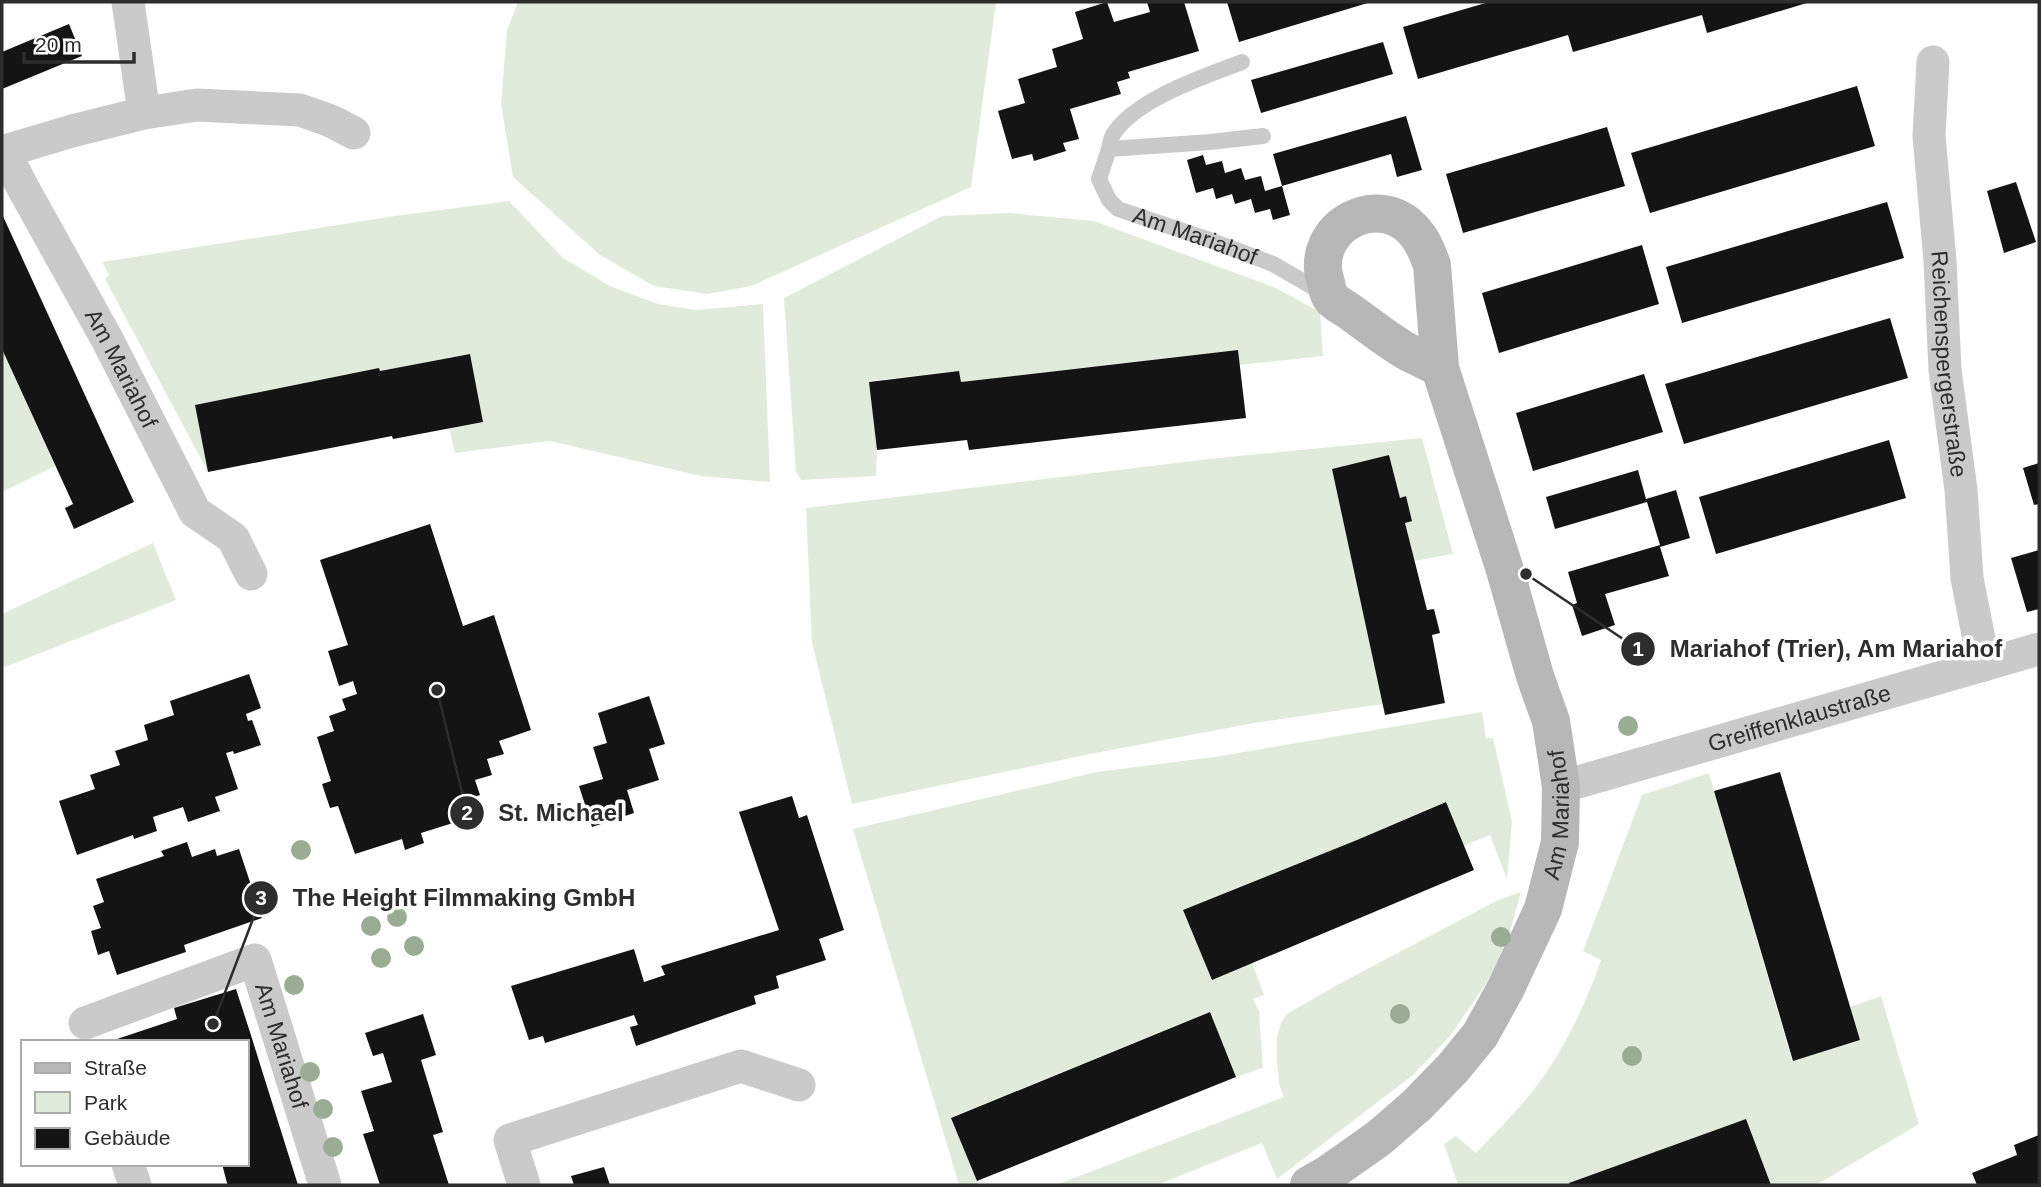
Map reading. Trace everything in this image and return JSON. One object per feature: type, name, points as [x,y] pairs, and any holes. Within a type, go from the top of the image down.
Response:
[{"type":"street","points":[[128,2],[144,113]]},
{"type":"street","name":"Reichenspergerstraße","points":[[1933,62],[1929,136],[1940,261],[1945,370],[1961,490],[1967,578],[1984,665]]},
{"type":"street","name":"Am Mariahof","points":[[251,574],[233,538],[195,512],[107,339],[3,152],[144,113],[197,105],[300,110],[355,133]]},
{"type":"street","name":"Am Mariahof","points":[[1309,1185],[1379,1138],[1417,1105],[1480,1035],[1506,988],[1543,909],[1560,842],[1561,787],[1551,721],[1440,368],[1432,265],[1418,234],[1404,222],[1390,214],[1375,212],[1357,216],[1334,234],[1327,244],[1323,258],[1324,277],[1331,298],[1405,351],[1440,368]]},
{"type":"street","name":"Greiffenklaustraße","points":[[1561,787],[2039,649]]},
{"type":"street","name":"Am Mariahof","points":[[85,1023],[255,960],[325,1185]]},
{"type":"street","points":[[524,1185],[510,1140],[741,1066],[799,1085]]},
{"type":"street","points":[[129,1166],[135,1185]]},
{"type":"lane","name":"Am Mariahof","points":[[1242,62],[1184,84],[1139,109],[1113,135],[1099,179],[1109,200],[1118,209],[1273,264],[1331,298]]},
{"type":"lane","points":[[1109,149],[1263,136]]},
{"type":"green space","points":[[518,2],[996,2],[971,187],[751,286],[707,294],[654,286],[600,255],[513,177],[501,104],[507,30]]},
{"type":"green space","points":[[509,201],[563,258],[610,286],[658,304],[696,310],[763,304],[770,482],[701,476],[550,441],[455,453],[449,428],[483,421],[470,354],[380,371],[379,368],[208,472],[105,279],[109,275],[102,262],[395,216]]},
{"type":"green space","points":[[1009,213],[1094,221],[1276,288],[1320,312],[1323,356],[1239,365],[1237,350],[961,382],[959,371],[869,381],[877,450],[876,476],[801,480],[796,472],[784,298],[942,216]]},
{"type":"green space","points":[[2,349],[55,466],[2,492]]},
{"type":"green space","points":[[1422,438],[1453,554],[1414,561],[1405,523],[1412,520],[1406,496],[1400,498],[1389,455],[1332,469],[1383,704],[1254,723],[852,804],[812,643],[806,508],[1209,459]]},
{"type":"green space","points":[[153,543],[176,600],[2,668],[2,614]]},
{"type":"green space","points":[[1482,712],[1486,738],[1493,738],[1512,821],[1507,879],[1490,835],[1463,846],[1445,802],[1183,910],[1212,979],[1252,962],[1264,995],[1253,999],[1259,1011],[1263,1068],[1236,1077],[1209,1012],[952,1117],[979,1185],[959,1185],[853,829],[1097,772],[1214,757]]},
{"type":"green space","points":[[1709,773],[1792,1061],[1859,1041],[1850,1007],[1881,996],[1919,1124],[1816,1185],[1771,1185],[1746,1119],[1570,1185],[1458,1185],[1444,1144],[1456,1136],[1476,1153],[1539,1082],[1561,1049],[1579,1014],[1601,960],[1583,951],[1642,795]]},
{"type":"green space","points":[[1521,892],[1502,960],[1450,1036],[1413,1075],[1277,1179],[1262,1143],[1157,1185],[1056,1185],[1284,1097],[1279,1084],[1277,1037],[1287,1014],[1498,900]]},
{"type":"building","points":[[1107,2],[1114,22],[1150,12],[1147,2],[1184,2],[1199,51],[1128,72],[1130,78],[1117,82],[1121,94],[1070,109],[1079,139],[1063,143],[1066,151],[1034,161],[1032,154],[1012,159],[998,111],[1025,103],[1018,79],[1057,67],[1052,49],[1083,39],[1075,12]]},
{"type":"building","points":[[1227,2],[1371,2],[1239,42]]},
{"type":"building","points":[[1489,2],[1810,2],[1707,33],[1702,15],[1573,52],[1568,35],[1418,79],[1403,27]]},
{"type":"building","points":[[69,24],[82,56],[2,89],[2,52]]},
{"type":"building","points":[[1383,42],[1393,74],[1261,113],[1251,80]]},
{"type":"building","points":[[1857,86],[1875,146],[1650,213],[1631,153]]},
{"type":"building","points":[[1406,116],[1422,170],[1397,177],[1391,154],[1282,186],[1273,154]]},
{"type":"building","points":[[1607,127],[1625,186],[1463,233],[1446,174]]},
{"type":"building","points":[[1203,155],[1206,165],[1222,161],[1225,173],[1241,168],[1245,180],[1261,176],[1265,191],[1282,186],[1290,215],[1273,220],[1270,209],[1255,213],[1251,199],[1235,204],[1232,194],[1216,199],[1213,188],[1196,193],[1187,160]]},
{"type":"building","points":[[2016,182],[2036,242],[2004,253],[1987,191]]},
{"type":"building","points":[[1887,202],[1904,258],[1682,323],[1666,267]]},
{"type":"building","points":[[2,214],[134,502],[74,529],[65,508],[73,504],[2,349]]},
{"type":"building","points":[[1642,245],[1659,304],[1499,353],[1482,293]]},
{"type":"building","points":[[1890,318],[1908,378],[1684,444],[1665,384]]},
{"type":"building","points":[[1238,350],[1246,418],[969,450],[967,440],[877,450],[869,382],[959,371],[961,382]]},
{"type":"building","points":[[470,354],[483,422],[393,439],[392,436],[208,472],[195,405],[379,368],[380,371]]},
{"type":"building","points":[[1644,374],[1663,432],[1533,471],[1516,413]]},
{"type":"building","points":[[1889,440],[1906,498],[1716,554],[1699,497]]},
{"type":"building","points":[[1389,455],[1400,498],[1406,496],[1412,521],[1405,523],[1427,610],[1434,609],[1440,633],[1432,635],[1445,703],[1385,715],[1332,469]]},
{"type":"building","points":[[2039,463],[2039,504],[2034,505],[2023,468]]},
{"type":"building","points":[[1638,470],[1646,499],[1676,490],[1690,538],[1660,547],[1669,576],[1605,594],[1615,625],[1582,636],[1572,605],[1577,603],[1568,572],[1660,545],[1647,502],[1555,529],[1546,497]]},
{"type":"building","points":[[430,524],[463,626],[494,615],[531,730],[499,741],[504,754],[487,759],[492,775],[475,780],[480,795],[463,801],[469,818],[421,833],[424,843],[405,850],[402,839],[355,854],[338,806],[330,808],[322,784],[331,781],[317,737],[334,731],[329,716],[346,710],[342,699],[357,694],[353,681],[339,686],[328,651],[348,645],[320,560]]},
{"type":"building","points":[[2039,550],[2039,609],[2027,612],[2011,558]]},
{"type":"building","points":[[249,674],[261,708],[246,714],[248,721],[252,720],[261,745],[234,754],[233,751],[226,753],[238,789],[215,797],[220,811],[188,822],[183,807],[153,817],[157,831],[134,839],[133,835],[77,855],[59,801],[95,789],[90,775],[120,765],[115,751],[148,740],[144,725],[174,715],[170,701]]},
{"type":"building","points":[[649,696],[665,744],[649,749],[659,780],[627,790],[634,813],[592,827],[579,786],[603,779],[593,747],[607,743],[598,713]]},
{"type":"building","points":[[1780,772],[1860,1040],[1793,1061],[1714,791]]},
{"type":"building","points":[[792,796],[799,818],[807,815],[844,930],[819,939],[826,960],[776,976],[779,988],[754,996],[756,1004],[636,1046],[630,1027],[638,1025],[634,1015],[545,1043],[543,1036],[529,1040],[511,986],[634,949],[644,982],[665,975],[661,966],[779,930],[739,812]]},
{"type":"building","points":[[1446,802],[1474,870],[1212,980],[1183,910]]},
{"type":"building","points":[[187,842],[192,857],[215,849],[217,856],[239,849],[262,918],[184,945],[186,952],[117,975],[109,951],[98,955],[91,931],[101,928],[93,906],[104,902],[96,879],[164,856],[161,851]]},
{"type":"building","points":[[236,989],[298,1185],[227,1183],[223,1166],[248,1166],[248,1040],[114,1040],[177,1019],[174,1008]]},
{"type":"building","points":[[1210,1012],[1236,1077],[977,1181],[951,1118]]},
{"type":"building","points":[[423,1014],[436,1055],[421,1060],[443,1132],[433,1135],[449,1185],[380,1185],[363,1134],[374,1131],[361,1091],[392,1082],[383,1053],[373,1056],[365,1033]]},
{"type":"building","points":[[1746,1119],[1771,1185],[1569,1183]]},
{"type":"building","points":[[2039,1135],[2039,1185],[1977,1185],[1972,1173],[2017,1155],[2014,1145]]},
{"type":"building","points":[[604,1167],[610,1185],[574,1185],[571,1176]]},
{"type":"place","name":"Mariahof (Trier), Am Mariahof","points":[[1526,574]]},
{"type":"place","name":"St. Michael","points":[[437,690]]},
{"type":"place","name":"The Height Filmmaking GmbH","points":[[213,1024]]}]
